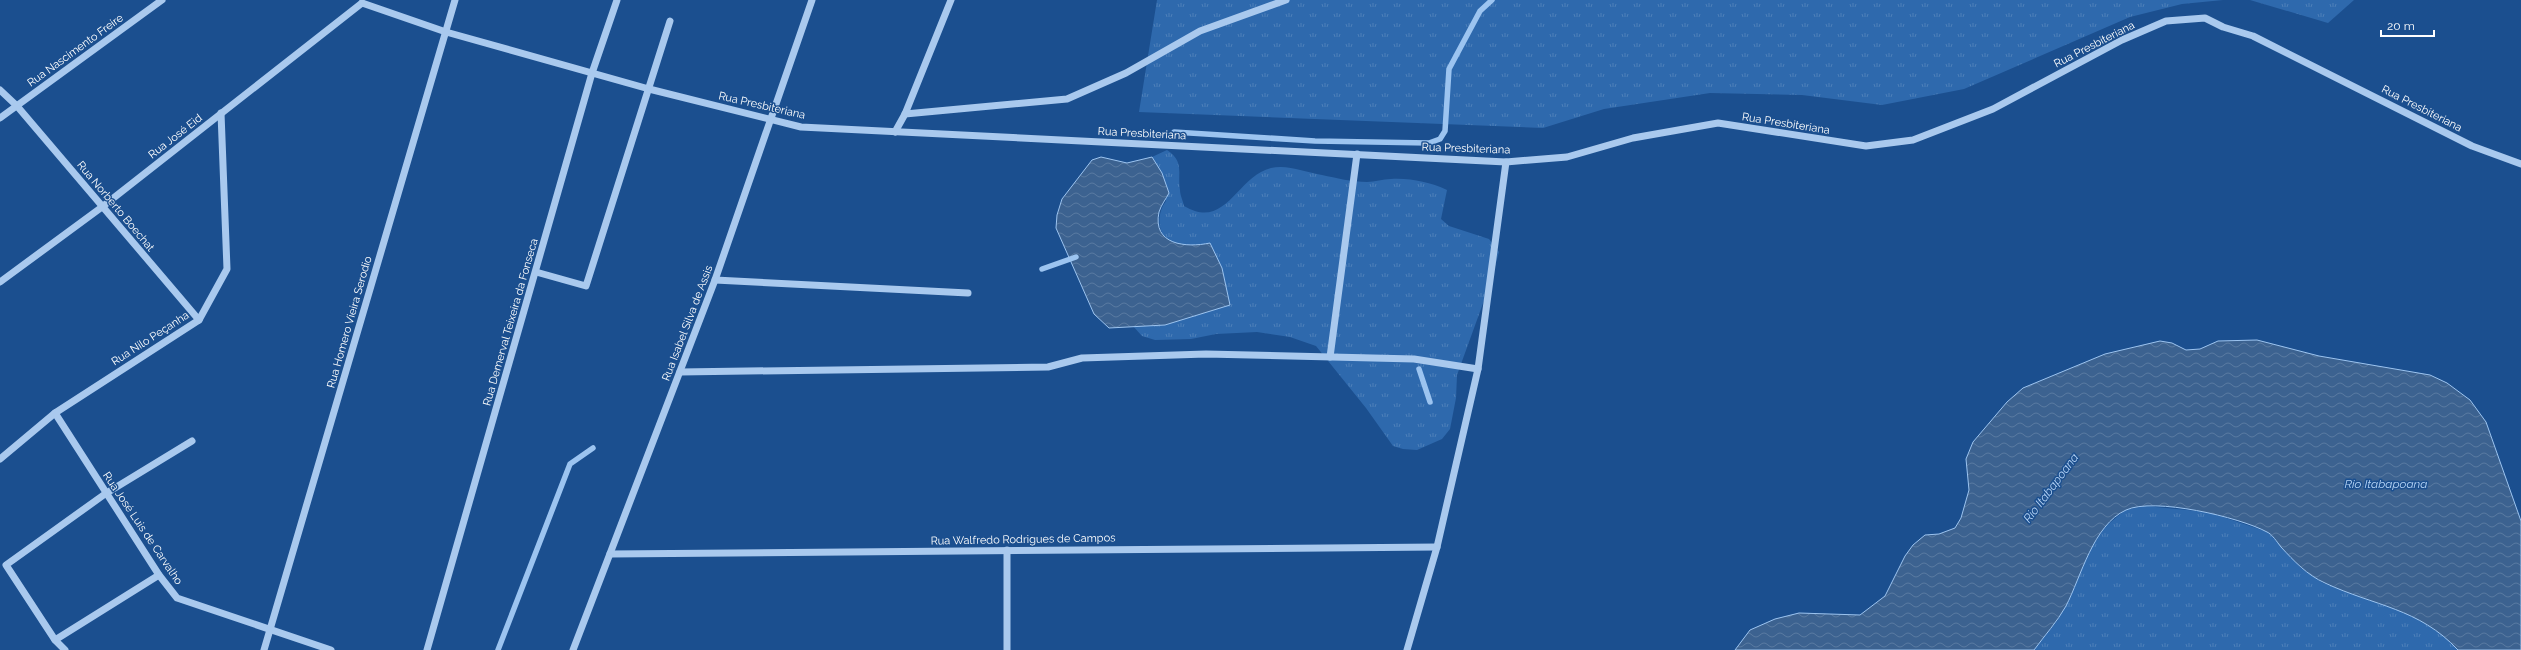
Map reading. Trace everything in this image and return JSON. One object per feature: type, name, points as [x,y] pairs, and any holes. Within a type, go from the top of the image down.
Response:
[{"type":"street","name":"Rua Nascimento Freire","points":[[0,118],[162,0]]},
{"type":"street","name":"Rua Homero Vieira Serodio","points":[[264,650],[455,0]]},
{"type":"street","name":"Rua Demerval Teixeira da Fonseca","points":[[427,650],[592,73],[617,0]]},
{"type":"street","name":"Rua Isabel Silva de Assis","points":[[573,650],[715,280],[769,119],[812,0]]},
{"type":"street","points":[[895,132],[905,114],[950,0]]},
{"type":"street","points":[[905,114],[1067,99],[1126,73],[1200,31],[1286,0]]},
{"type":"street","name":"Rua Presbiteriana","points":[[361,1],[446,32],[649,89],[801,127],[1506,162],[1567,157],[1633,138],[1718,123],[1866,146],[1913,140],[1993,109],[2122,40],[2166,21],[2205,18],[2223,27],[2253,36],[2472,146],[2521,164]]},
{"type":"street","name":"Rua José Eid","points":[[0,282],[102,207],[361,1]]},
{"type":"street","points":[[536,272],[586,286],[670,21]]},
{"type":"street","name":"Rua Norberto Boechat","points":[[0,90],[17,106],[199,320]]},
{"type":"street","name":"Rua Nilo Peçanha","points":[[0,460],[55,413],[199,320],[227,269],[221,113]]},
{"type":"street","points":[[1330,356],[1357,154]]},
{"type":"street","points":[[1407,650],[1437,547],[1478,369],[1506,162]]},
{"type":"street","points":[[715,280],[968,293]]},
{"type":"street","points":[[680,372],[1048,367],[1082,358],[1206,354],[1414,358],[1478,369]]},
{"type":"street","name":"Rua José Luis de Carvalho","points":[[55,413],[105,494],[159,575],[177,598],[332,650]]},
{"type":"street","points":[[65,650],[55,640],[6,565],[105,494],[192,441]]},
{"type":"street","name":"Rua Walfredo Rodrigues de Campos","points":[[610,554],[1437,547]]},
{"type":"street","points":[[1007,550],[1007,650]]},
{"type":"street","points":[[55,640],[159,575]]},
{"type":"green space","points":[[1157,0],[2223,0],[2182,4],[2130,17],[1964,89],[1882,105],[1802,95],[1710,93],[1604,109],[1543,128],[1139,112]]},
{"type":"green space","points":[[2250,0],[2354,0],[2328,23]]},
{"type":"green space","points":[[1167,150],[1173,154],[1178,163],[1180,192],[1184,206],[1198,212],[1210,212],[1221,207],[1259,173],[1277,167],[1290,168],[1338,179],[1356,181],[1370,182],[1385,179],[1413,180],[1447,190],[1441,219],[1449,226],[1489,239],[1499,252],[1490,284],[1457,375],[1456,398],[1450,429],[1442,439],[1417,450],[1403,449],[1393,446],[1366,408],[1316,346],[1290,337],[1257,332],[1216,334],[1191,339],[1155,340],[1142,336],[1133,326],[1165,325],[1229,305],[1222,268],[1200,245],[1178,245],[1171,242],[1162,233],[1159,220],[1162,207],[1166,201],[1162,173],[1152,157]]},
{"type":"green space","points":[[2145,506],[2208,512],[2268,532],[2301,568],[2323,583],[2409,614],[2442,633],[2458,650],[2034,650],[2057,621],[2091,549],[2105,527],[2125,510]]},
{"type":"water","points":[[1101,157],[1127,163],[1152,157],[1162,173],[1169,193],[1159,212],[1158,223],[1161,231],[1166,238],[1181,244],[1191,245],[1210,243],[1222,268],[1230,305],[1165,325],[1109,328],[1094,314],[1056,228],[1057,215],[1062,199],[1092,160]]},
{"type":"water","name":"Rio Itabapoana","points":[[2257,340],[2319,356],[2430,375],[2447,383],[2470,400],[2486,422],[2521,521],[2521,650],[2458,650],[2443,636],[2412,616],[2343,591],[2318,580],[2296,562],[2281,547],[2273,536],[2267,532],[2237,520],[2196,510],[2156,506],[2139,507],[2126,510],[2115,517],[2105,527],[2096,539],[2089,553],[2066,606],[2034,650],[1735,650],[1750,630],[1775,619],[1799,613],[1860,615],[1885,596],[1905,556],[1913,545],[1925,535],[1939,534],[1955,528],[1961,518],[1969,490],[1966,459],[1973,442],[2007,402],[2023,388],[2105,354],[2160,341],[2172,343],[2186,350],[2200,349],[2218,341]]},
{"type":"waterway","points":[[1174,132],[1315,141],[1429,143],[1440,139],[1445,131],[1449,69],[1480,11],[1492,0]]},
{"type":"waterway","points":[[1042,269],[1076,257]]},
{"type":"waterway","points":[[1419,369],[1430,402]]},
{"type":"waterway","points":[[498,650],[570,464],[593,448]]}]
